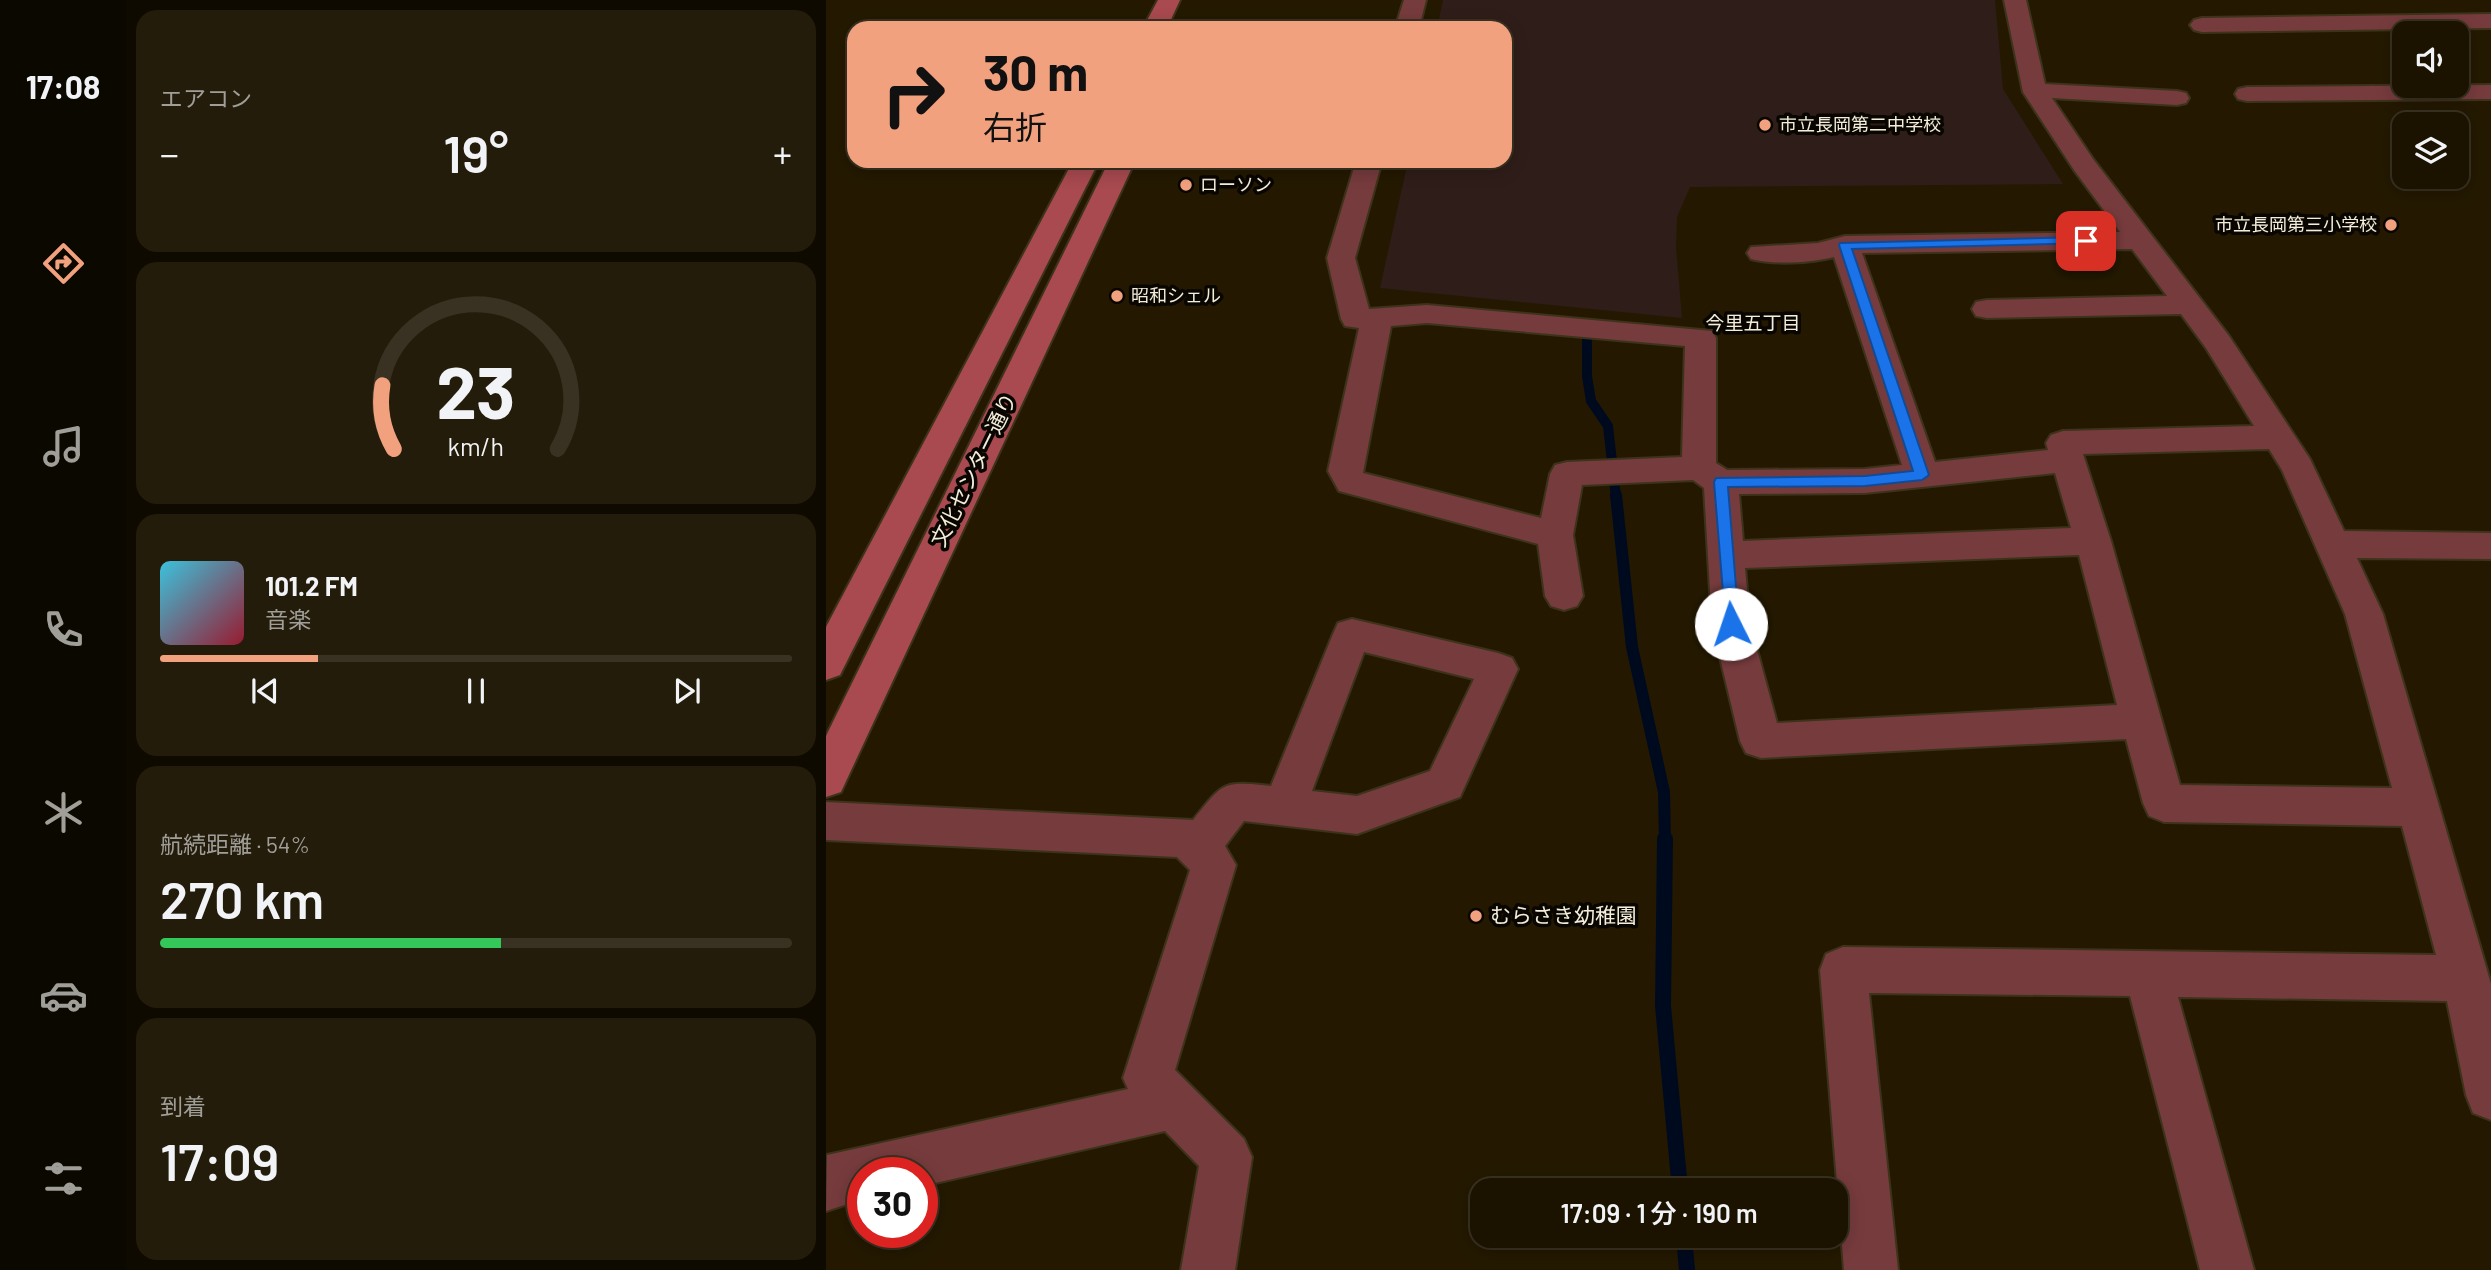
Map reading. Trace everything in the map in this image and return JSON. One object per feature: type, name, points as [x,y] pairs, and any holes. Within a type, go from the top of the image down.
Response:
[{"type":"street","points":[[1158,21],[1169,0]]},
{"type":"street","points":[[1409,21],[1415,0]]},
{"type":"street","points":[[2015,0],[2035,92],[2082,164],[2218,343],[2298,468],[2364,614],[2466,978],[2489,1081]]},
{"type":"street","points":[[2213,50],[2198,17],[2491,20]]},
{"type":"street","points":[[2035,92],[2061,90],[2177,98]]},
{"type":"street","points":[[2247,93],[2491,92]]},
{"type":"street","name":"文化センター通り","points":[[826,664],[1082,168]]},
{"type":"street","name":"文化センター通り","points":[[826,779],[1119,168]]},
{"type":"street","points":[[1367,168],[1341,258],[1356,319],[1427,314],[1701,338],[1710,475],[1726,555],[1731,624],[1761,741],[2142,721]]},
{"type":"street","points":[[1762,253],[1819,252],[1845,245],[2140,240]]},
{"type":"street","points":[[1845,245],[1922,475]]},
{"type":"street","points":[[1987,309],[2189,305]]},
{"type":"street","points":[[1377,318],[1345,471],[1351,482],[1555,535]]},
{"type":"street","points":[[2278,437],[2063,443],[2093,541],[2164,803],[2418,807]]},
{"type":"street","points":[[1564,596],[1555,535],[1567,474],[1710,475],[1865,481],[2069,460]]},
{"type":"street","points":[[1726,555],[2093,541]]},
{"type":"street","points":[[2333,544],[2491,546]]},
{"type":"street","points":[[1198,848],[1234,801],[1284,807],[1357,815],[1445,784],[1498,669],[1352,634],[1284,807]]},
{"type":"street","points":[[826,821],[1188,838],[1214,865],[1148,1079],[1226,1157],[1208,1270]]},
{"type":"street","points":[[1871,1270],[1843,970],[2466,978]]},
{"type":"street","points":[[2148,974],[2227,1270]]},
{"type":"street","points":[[937,1157],[1174,1104]]},
{"type":"street","points":[[826,1185],[827,1181],[847,1177]]},
{"type":"shaded area","name":"市立長岡第二中学校","points":[[1443,0],[1995,0],[2003,89],[2063,184],[1690,187],[1677,217],[1676,247],[1682,318],[1380,288],[1406,168],[1512,168],[1512,21],[1438,21]]},
{"type":"waterway","points":[[1587,337],[1587,376],[1591,401],[1608,426],[1616,497]]},
{"type":"waterway","points":[[1616,495],[1632,647],[1664,792],[1665,840]]},
{"type":"waterway","points":[[1665,840],[1663,1006],[1679,1178]]},
{"type":"waterway","points":[[1685,1248],[1687,1270]]},
{"type":"place","name":"市立長岡第二中学校","points":[[1765,125]]},
{"type":"place","name":"ローソン","points":[[1186,185]]},
{"type":"place","name":"市立長岡第三小学校","points":[[2391,225]]},
{"type":"place","name":"昭和シェル","points":[[1117,296]]},
{"type":"place","name":"むらさき幼稚園","points":[[1476,916]]},
{"type":"district","name":"今里五丁目","points":[[1753,323]]},
{"type":"route","points":[[1731,624],[1721,482],[1865,481],[1922,475],[1845,245],[2086,241]]}]
